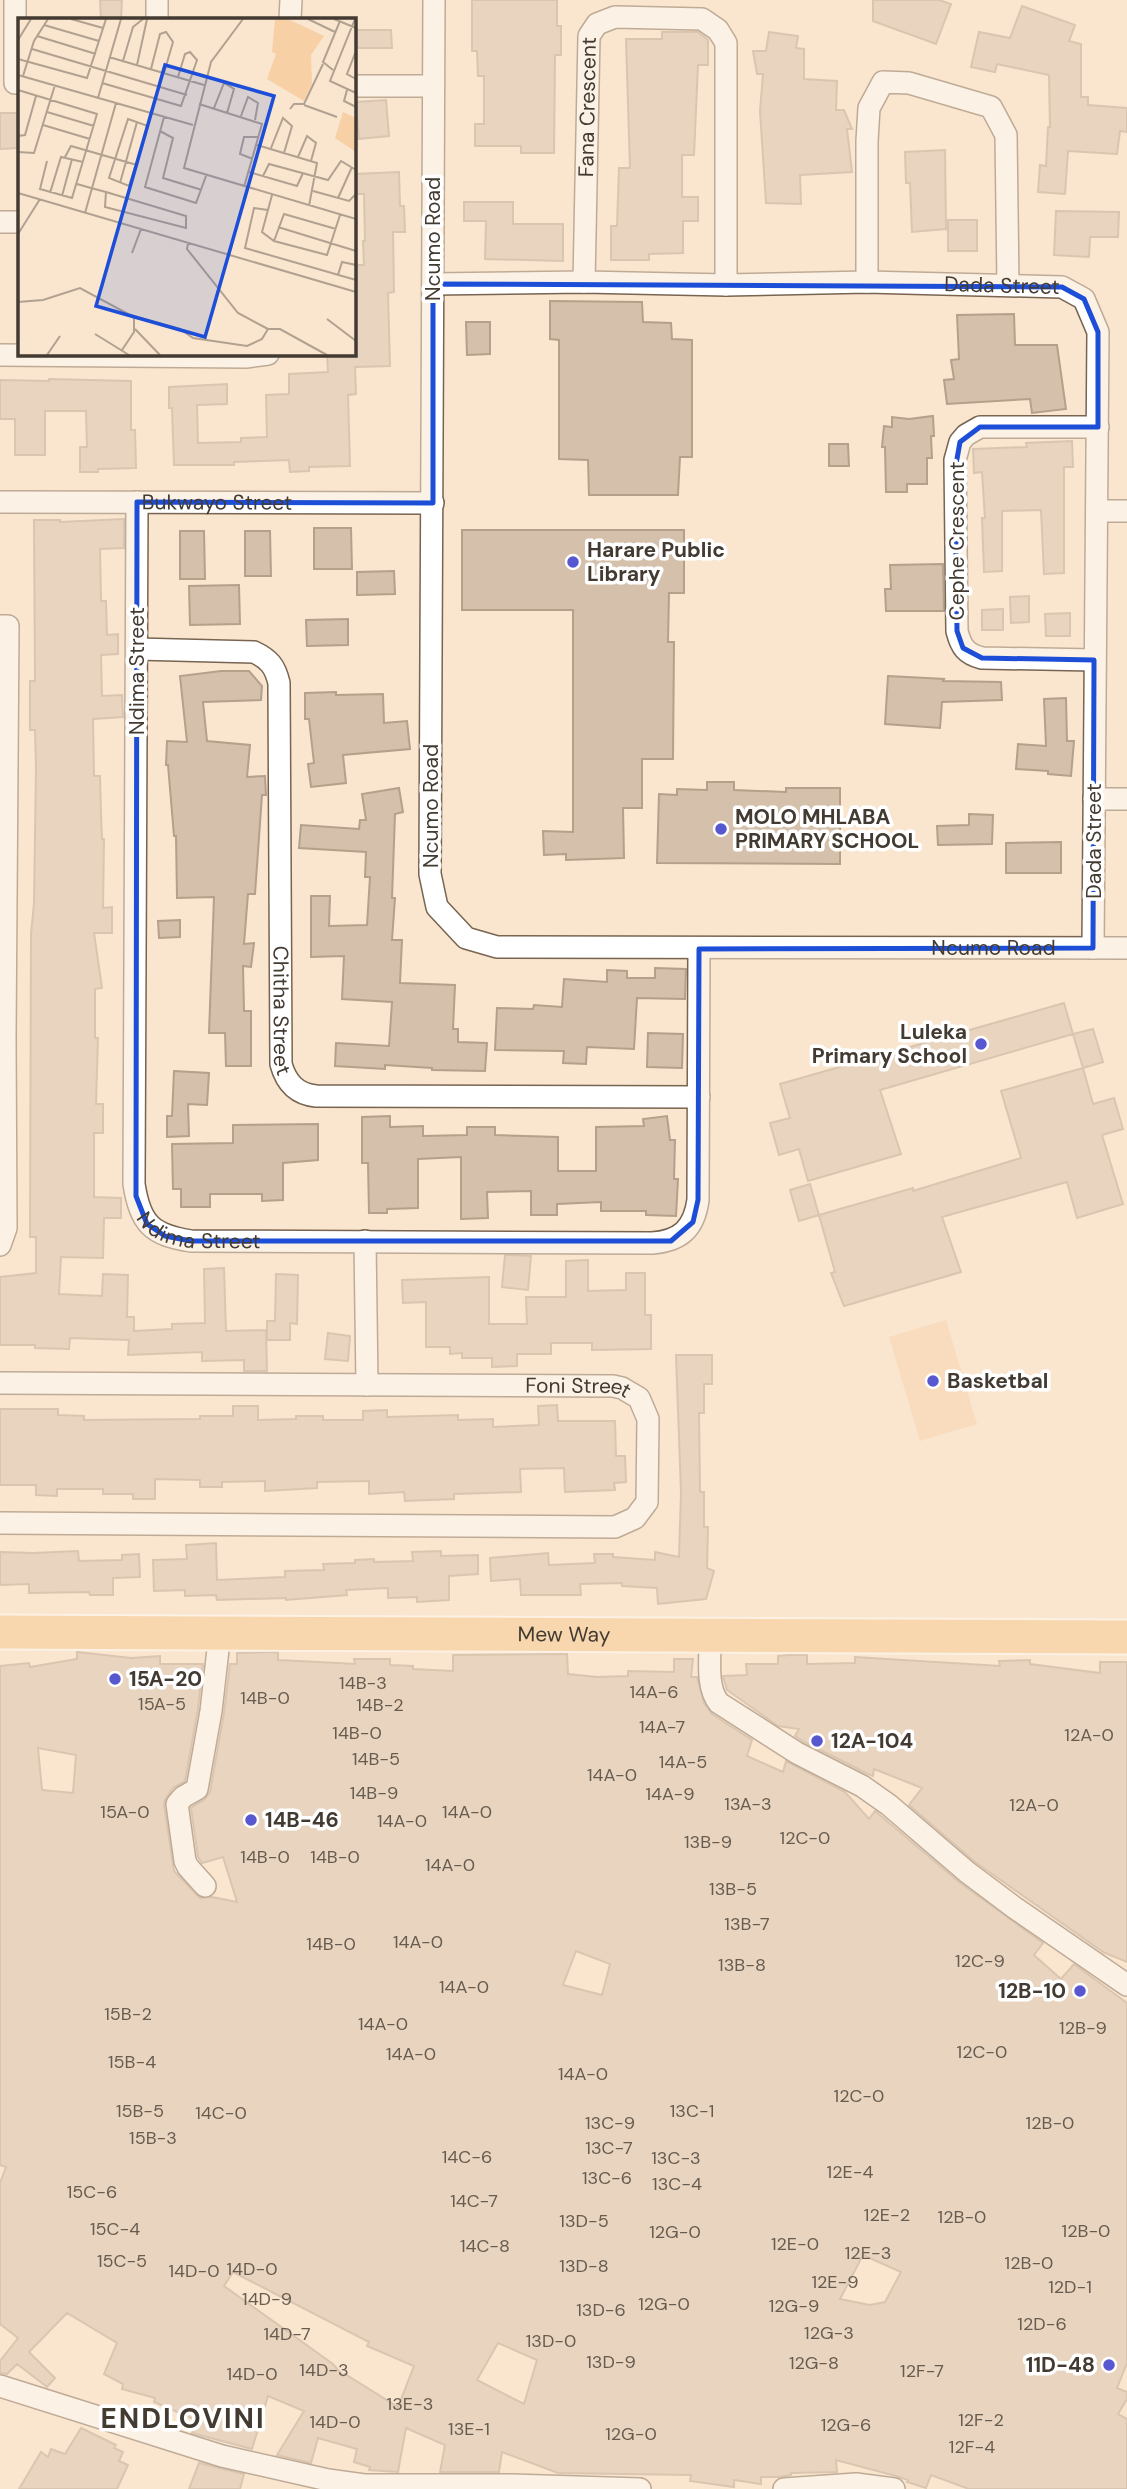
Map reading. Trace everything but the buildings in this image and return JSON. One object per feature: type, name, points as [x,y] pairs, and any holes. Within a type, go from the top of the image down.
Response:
[{"type":"main road","name":"Mew Way","points":[[0,1632],[1127,1637]]},
{"type":"street","points":[[11,83],[15,0]]},
{"type":"street","points":[[157,0],[157,18]]},
{"type":"street","points":[[290,0],[290,18]]},
{"type":"street","name":"Ncumo Road","points":[[434,0],[430,874],[437,907],[466,938],[496,947],[1127,948]]},
{"type":"street","name":"Fana Crescent","points":[[584,282],[589,36],[597,24],[615,17],[702,19],[718,30],[726,43],[726,285]]},
{"type":"street","points":[[867,282],[869,108],[883,82],[909,83],[991,107],[1006,135],[1008,285]]},
{"type":"street","points":[[355,86],[433,86]]},
{"type":"street","points":[[0,222],[18,222]]},
{"type":"street","name":"Dada Street","points":[[433,284],[584,282],[726,285],[867,282],[1062,286],[1084,299],[1098,332],[1093,948]]},
{"type":"street","points":[[0,355],[246,358],[262,355]]},
{"type":"street","name":"Cephe Crescent","points":[[1094,660],[982,658],[963,648],[957,631],[955,470],[960,442],[966,435],[980,428],[1098,427]]},
{"type":"street","name":"Bukwayo Street","points":[[0,502],[433,503]]},
{"type":"street","name":"Ndima Street","points":[[137,502],[134,1184],[142,1217],[147,1224],[165,1236],[191,1241],[671,1241],[686,1230],[695,1215],[698,1200],[699,948]]},
{"type":"street","points":[[1097,511],[1127,511]]},
{"type":"street","points":[[0,1245],[6,1228],[2,1038],[4,626]]},
{"type":"street","name":"Chitha Street","points":[[137,649],[254,652],[270,660],[277,673],[281,1064],[289,1084],[309,1096],[316,1097],[699,1097]]},
{"type":"street","points":[[1094,799],[1127,799]]},
{"type":"street","points":[[365,1241],[367,1385]]},
{"type":"street","name":"Foni Street","points":[[0,1383],[622,1388],[639,1398],[648,1419],[647,1502],[635,1518],[615,1527],[0,1523]]},
{"type":"street","points":[[205,1886],[185,1861],[177,1804],[197,1789],[211,1711],[220,1632]]},
{"type":"street","points":[[710,1634],[711,1685],[719,1703],[797,1752],[862,1786],[1015,1908],[1127,1984]]},
{"type":"street","points":[[0,2386],[222,2456],[275,2469],[364,2485],[511,2485],[640,2489]]},
{"type":"street","points":[[784,2489],[856,2484],[894,2489]]},
{"type":"highlighted area","points":[[433,284],[1062,287],[1084,299],[1098,332],[1098,427],[980,427],[960,442],[955,470],[957,631],[963,648],[982,658],[1094,660],[1093,948],[699,949],[698,1200],[693,1222],[671,1241],[191,1241],[165,1236],[147,1224],[136,1196],[137,502],[433,503]]},
{"type":"shaded area","name":"Basketbal","points":[[946,1320],[977,1424],[920,1441],[889,1337]]},
{"type":"place","name":"Harare Public Library","points":[[573,562]]},
{"type":"place","name":"MOLO MHLABA PRIMARY SCHOOL","points":[[721,829]]},
{"type":"place","name":"Luleka Primary School","points":[[981,1044]]},
{"type":"place","name":"Basketbal","points":[[933,1381]]},
{"type":"place","name":"15A-20","points":[[115,1679]]},
{"type":"place","name":"12A-104","points":[[817,1741]]},
{"type":"place","name":"14B-46","points":[[251,1820]]},
{"type":"place","name":"12B-10","points":[[1080,1991]]},
{"type":"place","name":"11D-48","points":[[1109,2365]]},
{"type":"district","name":"ENDLOVINI","points":[[183,2418]]}]
